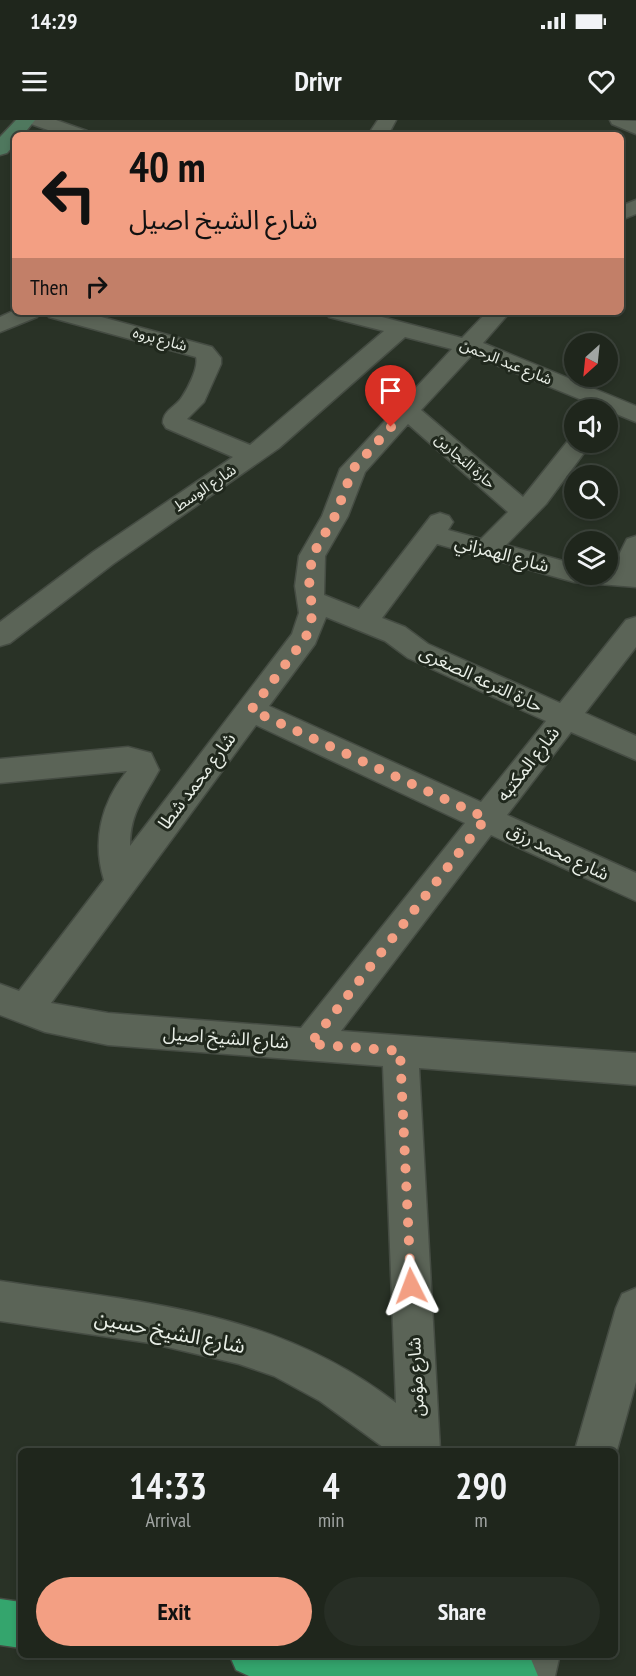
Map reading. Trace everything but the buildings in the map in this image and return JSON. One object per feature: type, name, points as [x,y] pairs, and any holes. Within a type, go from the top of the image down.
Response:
[{"type":"highway","points":[[0,1622],[18,1625]]},
{"type":"highway","points":[[290,1658],[384,1668],[514,1676]]},
{"type":"street","points":[[15,132],[26,120]]},
{"type":"street","points":[[38,120],[72,132]]},
{"type":"street","points":[[0,149],[12,136]]},
{"type":"street","points":[[0,325],[22,315]]},
{"type":"street","name":"شارع بروه","points":[[68,315],[204,352],[209,358],[209,364],[192,402],[176,417],[175,423],[253,456]]},
{"type":"street","name":"شارع عبد الرحمن","points":[[348,315],[468,345],[586,399]]},
{"type":"street","name":"شارع محمد شطا","points":[[13,1004],[121,884],[306,637],[313,613],[309,571],[312,556],[341,502],[348,477],[361,459],[496,315]]},
{"type":"street","name":"شارع الوسط","points":[[0,636],[103,558],[253,456],[400,329]]},
{"type":"street","name":"شارع عبد الرحمن","points":[[618,410],[636,415]]},
{"type":"street","name":"حارة النجارين","points":[[407,411],[524,512]]},
{"type":"street","points":[[487,549],[524,512],[571,453]]},
{"type":"street","name":"شارع الهمزاني","points":[[364,622],[435,528],[487,549],[564,570]]},
{"type":"street","points":[[629,578],[636,545]]},
{"type":"street","name":"حارة الترعه الصغرى","points":[[312,601],[395,634],[418,651],[572,709],[636,726]]},
{"type":"street","name":"شارع المكتبه","points":[[310,1044],[636,627]]},
{"type":"street","name":"حارة الترعه الصغرى","points":[[572,709],[636,749]]},
{"type":"street","name":"شارع محمد رزق","points":[[251,710],[636,888]]},
{"type":"street","points":[[0,771],[128,759],[140,761],[144,770],[126,795],[115,827],[114,861],[121,884]]},
{"type":"street","name":"شارع الشيخ اصيل","points":[[13,1004],[86,1026],[636,1069]]},
{"type":"street","name":"شارع مؤمن","points":[[400,1051],[419,1448]]},
{"type":"street","name":"شارع الشيخ حسين","points":[[0,1301],[176,1328],[241,1344],[304,1369],[334,1386],[392,1426],[417,1448]]},
{"type":"street","points":[[597,1448],[636,1308]]},
{"type":"street","points":[[531,1676],[536,1658]]},
{"type":"route","points":[[391,427],[361,459],[348,477],[335,516],[312,556],[309,586],[313,613],[306,637],[251,710],[486,818],[310,1044],[400,1051],[411,1286]]}]
